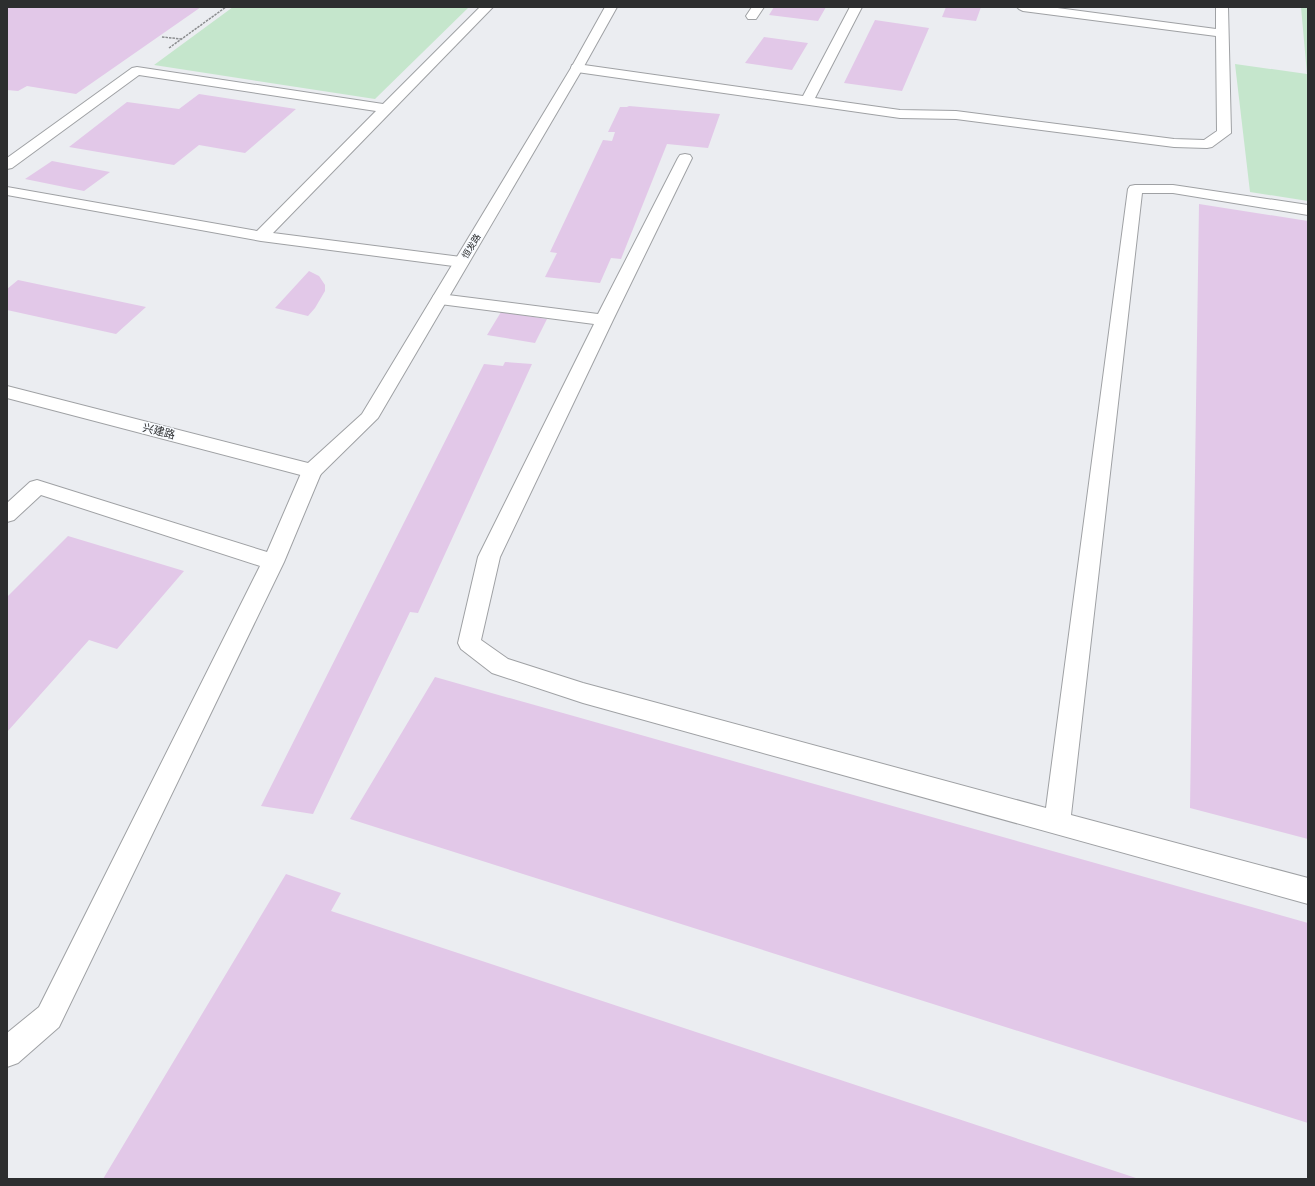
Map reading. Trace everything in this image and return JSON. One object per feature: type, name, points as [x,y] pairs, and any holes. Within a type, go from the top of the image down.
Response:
[{"type":"street","points":[[261,236],[487,7]]},
{"type":"street","name":"恒发路","points":[[312,471],[369,418],[612,7]]},
{"type":"street","points":[[807,101],[856,7]]},
{"type":"street","points":[[1022,7],[1222,33]]},
{"type":"street","points":[[577,68],[900,114],[956,115],[1174,143],[1207,144],[1224,133],[1222,7]]},
{"type":"street","points":[[7,165],[137,71],[387,109]]},
{"type":"street","points":[[685,158],[604,320],[489,557],[469,643],[500,666],[583,693],[1308,891]]},
{"type":"street","points":[[1057,822],[1135,189],[1172,189],[1308,210]]},
{"type":"street","points":[[7,191],[261,236],[461,262]]},
{"type":"street","points":[[440,299],[604,320]]},
{"type":"street","name":"兴建路","points":[[7,392],[312,471]]},
{"type":"street","points":[[7,1052],[49,1017],[273,562],[312,471]]},
{"type":"street","points":[[7,515],[37,487],[273,562]]},
{"type":"path","points":[[137,71],[226,7]]},
{"type":"path","points":[[162,37],[181,39]]},
{"type":"green space","points":[[233,7],[469,7],[375,99],[154,65]]},
{"type":"green space","points":[[1301,7],[1308,7],[1308,201],[1250,192],[1235,64],[1307,74]]},
{"type":"building","points":[[7,7],[201,7],[76,94],[27,86],[18,91],[7,90]]},
{"type":"building","points":[[774,7],[826,7],[818,21],[769,15]]},
{"type":"building","points":[[946,7],[981,7],[976,21],[942,17]]},
{"type":"building","points":[[875,20],[929,28],[902,91],[844,83]]},
{"type":"building","points":[[764,37],[808,43],[792,70],[745,63]]},
{"type":"building","points":[[199,94],[296,109],[245,153],[199,145],[174,165],[69,147],[127,102],[179,109]]},
{"type":"building","points":[[629,106],[720,114],[708,148],[667,144],[621,259],[611,258],[600,283],[545,277],[557,253],[550,252],[603,140],[612,141],[615,132],[608,132],[620,107]]},
{"type":"building","points":[[52,161],[110,172],[84,191],[25,179]]},
{"type":"building","points":[[1199,204],[1308,221],[1308,839],[1190,808]]},
{"type":"building","points":[[309,271],[319,276],[325,285],[325,291],[315,308],[308,316],[275,308]]},
{"type":"building","points":[[18,280],[146,307],[116,334],[7,310],[7,289]]},
{"type":"building","points":[[501,312],[547,319],[535,343],[487,335]]},
{"type":"building","points":[[505,362],[532,364],[418,613],[410,612],[313,814],[261,806],[484,364],[503,366]]},
{"type":"building","points":[[68,536],[184,571],[117,649],[89,640],[7,732],[7,597]]},
{"type":"building","points":[[435,677],[1308,923],[1308,1123],[350,819]]},
{"type":"building","points":[[286,874],[341,893],[331,911],[1139,1179],[103,1179]]}]
